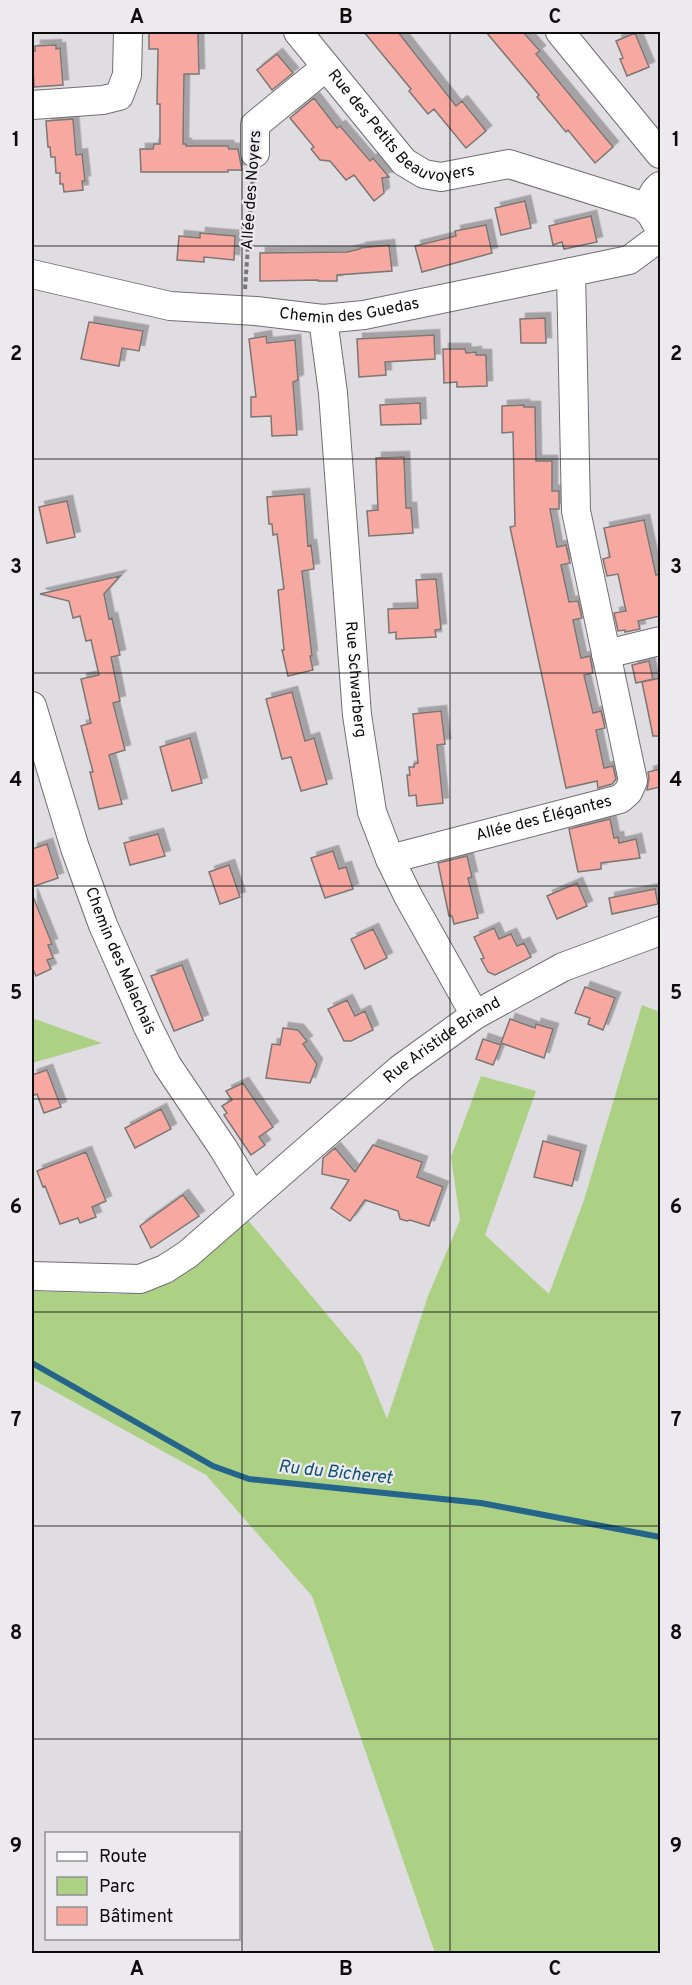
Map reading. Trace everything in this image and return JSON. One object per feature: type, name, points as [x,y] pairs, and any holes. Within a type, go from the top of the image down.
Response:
[{"type":"street","points":[[32,105],[103,100],[119,96],[127,75],[128,32]]},
{"type":"street","name":"Rue des Petits Beauvoyers","points":[[298,32],[404,162],[423,174],[441,177],[509,164],[650,220]]},
{"type":"street","points":[[560,32],[660,154]]},
{"type":"street","name":"Allée des Noyers","points":[[255,153],[255,125],[326,67]]},
{"type":"street","points":[[650,220],[652,197],[660,186]]},
{"type":"street","name":"Chemin des Guedas","points":[[32,274],[170,306],[323,319],[364,315],[629,260],[650,220]]},
{"type":"street","name":"Allée des Élégantes","points":[[390,859],[620,799],[628,792],[633,781],[576,511],[571,272]]},
{"type":"street","name":"Rue Schwarberg","points":[[323,319],[333,393],[357,715],[372,812],[390,859],[408,896],[475,1015]]},
{"type":"street","points":[[606,654],[660,641]]},
{"type":"street","name":"Chemin des Malachais","points":[[32,706],[75,848],[103,925],[148,1027],[167,1065],[252,1196]]},
{"type":"street","name":"Rue Aristide Briand","points":[[32,1276],[140,1279],[165,1269],[188,1254],[400,1069],[475,1015],[563,967],[660,931]]},
{"type":"path","name":"Allée des Noyers","points":[[244,311],[255,153]]},
{"type":"green space","points":[[642,1005],[660,1012],[660,1953],[435,1953],[312,1596],[206,1475],[32,1379],[32,1291],[119,1294],[158,1288],[247,1219],[361,1355],[387,1419],[428,1296],[460,1220],[451,1157],[481,1076],[536,1091],[485,1235],[549,1294],[584,1200]]},
{"type":"green space","points":[[32,1018],[102,1043],[32,1063]]},
{"type":"building","points":[[149,32],[198,32],[199,74],[184,74],[183,144],[186,146],[228,146],[229,149],[238,149],[242,170],[141,172],[140,149],[153,149],[154,144],[160,144],[160,104],[157,104],[158,49],[149,49]]},
{"type":"building","points":[[364,32],[398,32],[456,106],[462,101],[486,131],[466,148],[434,109],[428,114],[409,91],[411,89]]},
{"type":"building","points":[[486,32],[523,32],[540,51],[536,54],[613,147],[595,163],[568,130],[566,132],[537,97],[539,95]]},
{"type":"building","points":[[635,33],[649,67],[627,76],[616,41]]},
{"type":"building","points":[[56,45],[56,49],[60,48],[63,85],[34,87],[32,51],[35,51],[35,46]]},
{"type":"building","points":[[277,54],[293,73],[272,90],[257,70]]},
{"type":"building","points":[[314,98],[337,128],[340,126],[370,161],[373,158],[389,177],[382,178],[384,193],[374,201],[354,175],[346,180],[330,161],[320,160],[311,149],[314,147],[290,118]]},
{"type":"building","points":[[73,119],[76,155],[82,154],[85,181],[82,181],[83,190],[64,192],[63,184],[60,184],[60,173],[56,173],[55,157],[51,157],[50,147],[48,147],[46,121]]},
{"type":"building","points":[[525,201],[531,228],[501,235],[495,208]]},
{"type":"building","points":[[591,216],[597,242],[564,249],[562,242],[553,245],[549,226]]},
{"type":"building","points":[[486,225],[492,253],[422,272],[415,246],[456,236],[455,231]]},
{"type":"building","points":[[200,233],[235,236],[234,260],[204,257],[204,262],[177,260],[179,236],[200,238]]},
{"type":"building","points":[[389,245],[392,271],[337,275],[337,281],[260,281],[260,253],[347,252],[360,248]]},
{"type":"building","points":[[545,318],[546,343],[521,343],[520,319]]},
{"type":"building","points":[[89,322],[143,331],[139,351],[122,348],[119,366],[81,359]]},
{"type":"building","points":[[434,335],[435,359],[385,362],[386,375],[359,377],[357,339]]},
{"type":"building","points":[[266,336],[267,343],[295,340],[298,380],[293,382],[297,435],[272,436],[271,416],[251,417],[251,397],[256,397],[249,339]]},
{"type":"building","points":[[443,349],[465,349],[466,353],[476,352],[476,355],[486,355],[487,386],[457,387],[457,382],[444,383]]},
{"type":"building","points":[[420,403],[421,424],[381,425],[380,405]]},
{"type":"building","points":[[524,405],[524,407],[535,407],[536,461],[552,461],[552,491],[559,491],[559,509],[550,509],[557,547],[566,545],[570,563],[561,565],[569,602],[578,601],[582,618],[573,620],[581,658],[590,656],[593,673],[584,675],[593,713],[601,711],[605,728],[596,730],[604,768],[613,766],[616,779],[612,784],[598,788],[597,781],[566,788],[510,527],[515,526],[513,432],[502,433],[502,406]]},
{"type":"building","points":[[404,457],[406,508],[411,508],[413,533],[369,536],[367,511],[378,510],[376,458]]},
{"type":"building","points":[[304,494],[308,546],[311,545],[314,569],[302,571],[313,670],[288,676],[282,650],[284,650],[278,590],[284,589],[277,534],[273,535],[272,524],[269,524],[267,497]]},
{"type":"building","points":[[67,501],[75,537],[47,543],[39,507]]},
{"type":"building","points":[[644,520],[656,575],[660,574],[660,616],[638,621],[640,629],[618,631],[614,613],[626,611],[618,574],[607,576],[603,559],[610,557],[604,528]]},
{"type":"building","points":[[120,576],[104,594],[120,655],[111,657],[120,701],[113,703],[125,750],[109,755],[122,804],[99,809],[90,772],[93,772],[81,726],[91,723],[81,679],[99,675],[91,640],[86,641],[80,616],[73,618],[69,601],[40,594]]},
{"type":"building","points":[[436,579],[441,629],[435,630],[436,637],[396,639],[396,632],[389,633],[388,609],[418,608],[416,580]]},
{"type":"building","points":[[649,661],[653,679],[636,683],[632,665]]},
{"type":"building","points":[[660,678],[660,736],[653,736],[642,682]]},
{"type":"building","points":[[292,692],[305,741],[314,738],[327,784],[301,791],[291,757],[282,759],[266,699]]},
{"type":"building","points":[[441,711],[445,744],[437,745],[443,803],[417,806],[416,795],[409,796],[407,775],[410,775],[409,767],[414,767],[414,764],[418,763],[413,714]]},
{"type":"building","points":[[190,738],[202,783],[172,791],[160,747]]},
{"type":"building","points":[[660,769],[660,787],[647,790],[648,772]]},
{"type":"building","points":[[610,819],[614,838],[618,837],[619,843],[636,839],[640,858],[601,863],[601,869],[578,872],[569,829]]},
{"type":"building","points":[[158,834],[165,856],[130,865],[124,843]]},
{"type":"building","points":[[47,844],[58,878],[32,887],[32,849]]},
{"type":"building","points":[[333,851],[339,869],[346,867],[353,889],[325,898],[311,858]]},
{"type":"building","points":[[467,856],[472,877],[468,878],[478,918],[454,924],[452,916],[449,916],[438,863]]},
{"type":"building","points":[[229,865],[240,897],[220,904],[209,872]]},
{"type":"building","points":[[577,883],[587,906],[557,919],[547,896]]},
{"type":"building","points":[[655,889],[658,904],[612,914],[609,898]]},
{"type":"building","points":[[32,894],[52,944],[48,945],[53,958],[47,960],[51,969],[36,976],[32,967]]},
{"type":"building","points":[[494,928],[499,939],[511,934],[517,946],[524,943],[531,957],[495,975],[488,972],[474,937]]},
{"type":"building","points":[[373,929],[387,958],[365,969],[351,939]]},
{"type":"building","points":[[182,965],[203,1020],[174,1031],[151,976]]},
{"type":"building","points":[[585,987],[615,998],[603,1030],[588,1024],[590,1018],[575,1013]]},
{"type":"building","points":[[347,1000],[355,1016],[365,1011],[373,1030],[351,1041],[344,1041],[328,1009]]},
{"type":"building","points":[[510,1019],[535,1028],[536,1024],[553,1029],[544,1058],[501,1043]]},
{"type":"building","points":[[283,1028],[298,1030],[307,1041],[303,1044],[317,1064],[310,1083],[266,1078],[272,1044],[280,1045]]},
{"type":"building","points":[[483,1039],[501,1045],[493,1065],[476,1059]]},
{"type":"building","points":[[47,1070],[61,1107],[44,1113],[37,1094],[32,1096],[32,1075]]},
{"type":"building","points":[[243,1083],[273,1127],[259,1137],[265,1145],[251,1155],[224,1115],[227,1113],[222,1106],[232,1100],[226,1091]]},
{"type":"building","points":[[161,1109],[171,1129],[135,1148],[125,1128]]},
{"type":"building","points":[[543,1141],[581,1151],[572,1186],[534,1177]]},
{"type":"building","points":[[373,1145],[422,1162],[417,1177],[443,1187],[429,1226],[400,1219],[398,1211],[365,1200],[350,1221],[331,1208],[349,1180],[322,1174],[323,1158],[335,1148],[355,1172]]},
{"type":"building","points":[[86,1152],[106,1201],[92,1207],[96,1217],[80,1223],[78,1218],[60,1224],[37,1171]]},
{"type":"building","points":[[183,1195],[199,1216],[151,1248],[140,1226]]},
{"type":"waterway","name":"Ru du Bicheret","points":[[32,1363],[213,1466],[249,1479],[481,1503],[660,1537]]}]
